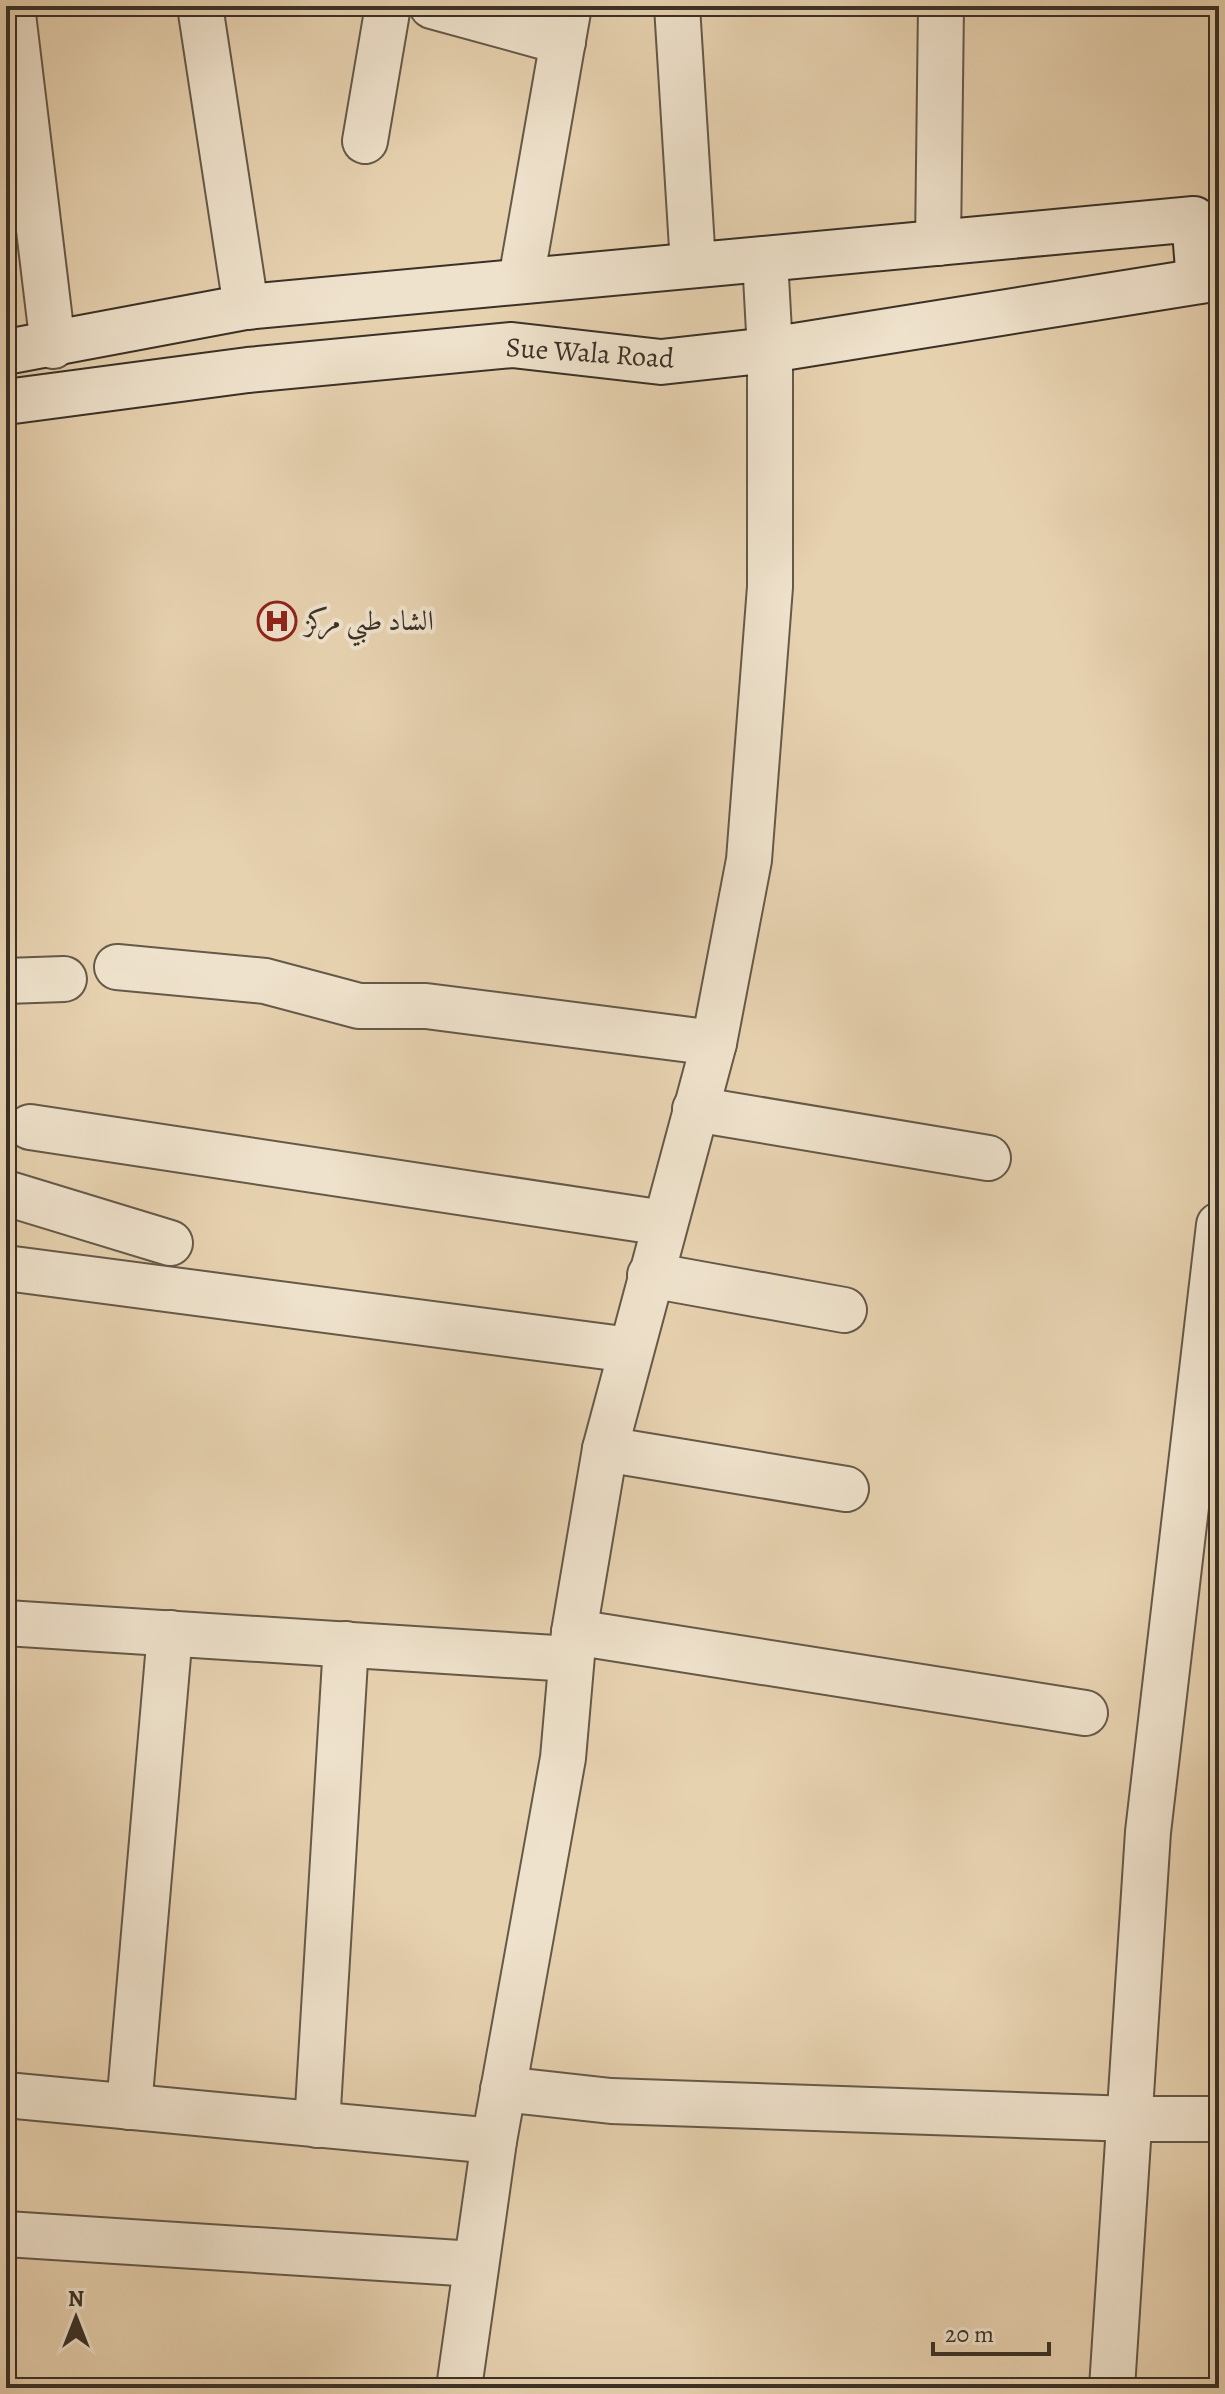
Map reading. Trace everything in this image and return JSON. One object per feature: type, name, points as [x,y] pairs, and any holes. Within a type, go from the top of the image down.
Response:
[{"type":"street","points":[[12,6],[53,346]]},
{"type":"street","points":[[200,6],[246,307]]},
{"type":"street","points":[[365,141],[388,6]]},
{"type":"street","points":[[432,6],[566,24],[521,280]]},
{"type":"street","points":[[677,6],[693,264]]},
{"type":"street","points":[[938,243],[941,6]]},
{"type":"street","points":[[6,352],[53,346],[246,307],[1207,217],[1209,280]]},
{"type":"street","points":[[459,2388],[494,2141],[563,1758],[572,1645],[605,1449],[714,1043],[749,860],[770,587],[770,350],[765,259]]},
{"type":"street","name":"Sue Wala Road","points":[[6,402],[248,370],[512,345],[661,362],[770,350],[1209,280]]},
{"type":"street","points":[[117,967],[265,981],[359,1006],[426,1006],[714,1043]]},
{"type":"street","points":[[6,981],[64,979]]},
{"type":"street","points":[[695,1109],[988,1158]]},
{"type":"street","points":[[30,1127],[664,1223]]},
{"type":"street","points":[[6,1193],[170,1243]]},
{"type":"street","points":[[1112,2388],[1132,2119],[1148,1832],[1219,1225]]},
{"type":"street","points":[[6,1268],[630,1350]]},
{"type":"street","points":[[650,1275],[844,1310]]},
{"type":"street","points":[[605,1449],[846,1489]]},
{"type":"street","points":[[6,1623],[346,1644],[572,1645],[1085,1713]]},
{"type":"street","points":[[129,2107],[170,1633]]},
{"type":"street","points":[[317,2125],[346,1644]]},
{"type":"street","points":[[503,2089],[611,2101],[1132,2119],[1219,2119]]},
{"type":"street","points":[[6,2095],[494,2141]]},
{"type":"street","points":[[6,2234],[475,2264]]},
{"type":"place","name":"الشاد طبي مرکز","points":[[277,621]]}]
